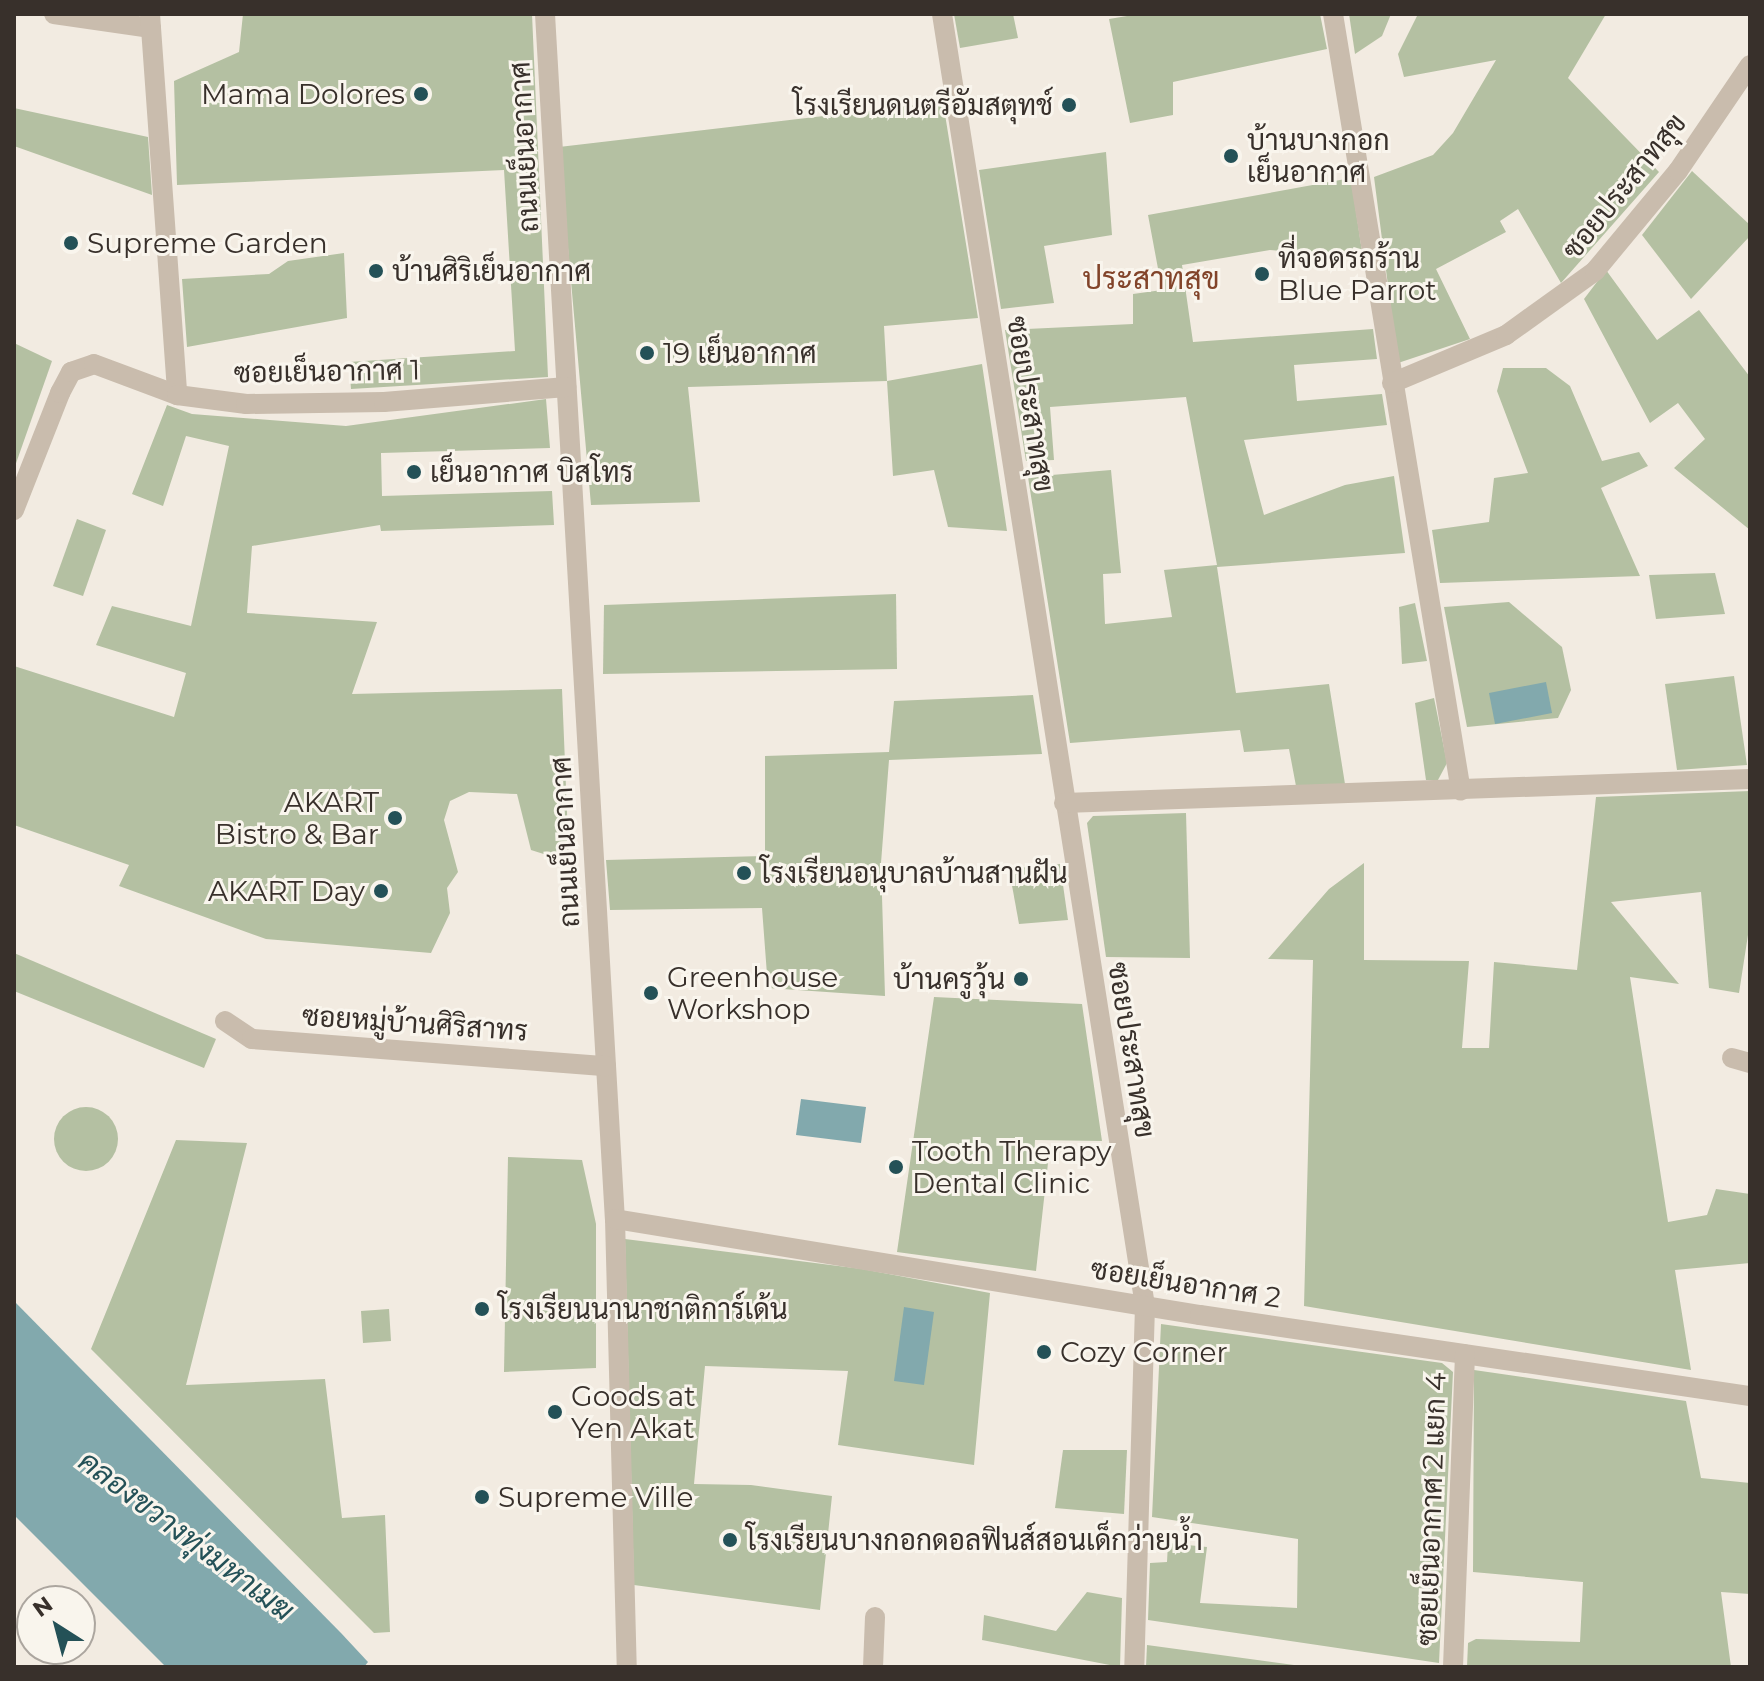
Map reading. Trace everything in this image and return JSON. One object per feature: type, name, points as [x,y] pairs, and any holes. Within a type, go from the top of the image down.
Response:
[{"type":"street","points":[[54,14],[151,21],[177,395]]},
{"type":"street","name":"ถนนเย็นอากาศ","points":[[545,14],[615,1219],[627,1667]]},
{"type":"street","name":"ซอยประสาทสุข","points":[[942,14],[1145,1306],[1134,1667]]},
{"type":"street","points":[[1333,14],[1461,791]]},
{"type":"street","name":"ซอยประสาทสุข","points":[[1392,383],[1506,335],[1595,271],[1678,171],[1750,65]]},
{"type":"street","name":"ซอยเย็นอากาศ 1","points":[[14,510],[71,372],[94,364],[177,395],[246,404],[384,402],[566,387]]},
{"type":"street","points":[[1064,803],[1750,779]]},
{"type":"street","name":"ซอยหมู่บ้านศิริสาทร","points":[[225,1021],[252,1039],[606,1066]]},
{"type":"street","name":"ซอยเย็นอากาศ 2","points":[[615,1219],[1145,1306],[1750,1396]]},
{"type":"street","name":"ซอยเย็นอากาศ 2 แยก 4","points":[[1453,1667],[1465,1354]]},
{"type":"street","points":[[873,1667],[875,1617]]},
{"type":"green space","points":[[243,14],[532,14],[548,377],[351,389],[349,362],[515,351],[504,170],[177,185],[174,81],[239,52]]},
{"type":"green space","points":[[954,14],[1013,14],[1018,38],[960,48]]},
{"type":"green space","points":[[1139,14],[1320,14],[1327,49],[1173,82],[1173,115],[1130,123],[1109,19]]},
{"type":"green space","points":[[1349,14],[1391,14],[1382,36],[1355,54]]},
{"type":"green space","points":[[1418,14],[1606,14],[1568,78],[1659,172],[1561,283],[1518,209],[1500,221],[1506,232],[1436,269],[1470,339],[1398,363],[1374,177],[1433,155],[1453,133],[1496,60],[1404,77],[1398,54]]},
{"type":"green space","points":[[943,102],[978,318],[884,326],[887,381],[688,387],[700,502],[591,505],[559,147]]},
{"type":"green space","points":[[14,108],[148,137],[152,195],[14,146]]},
{"type":"green space","points":[[1106,152],[1112,235],[1044,246],[1054,303],[1001,309],[979,170]]},
{"type":"green space","points":[[1692,171],[1750,225],[1750,236],[1691,299],[1642,235]]},
{"type":"green space","points":[[1351,178],[1363,258],[1270,250],[1182,265],[1193,342],[1373,329],[1377,359],[1294,365],[1297,401],[1382,394],[1387,425],[1244,440],[1264,515],[1345,485],[1394,476],[1405,553],[1217,567],[1236,693],[1329,684],[1345,784],[1296,786],[1289,749],[1244,752],[1240,730],[1070,743],[1028,477],[1111,470],[1121,573],[1103,574],[1105,624],[1172,617],[1164,570],[1217,565],[1186,397],[1050,407],[1054,460],[1026,461],[1005,330],[1133,324],[1133,294],[1162,290],[1148,215]]},
{"type":"green space","points":[[344,253],[347,318],[187,347],[182,279],[269,274],[288,261]]},
{"type":"green space","points":[[1606,270],[1657,340],[1699,310],[1750,377],[1750,530],[1674,468],[1705,439],[1678,403],[1650,423],[1584,299]]},
{"type":"green space","points":[[14,343],[52,361],[14,469]]},
{"type":"green space","points":[[982,364],[1007,531],[948,527],[934,470],[893,476],[887,381]]},
{"type":"green space","points":[[1503,368],[1546,368],[1570,386],[1602,461],[1639,452],[1648,466],[1601,488],[1640,576],[1440,583],[1432,530],[1489,522],[1494,478],[1528,473],[1497,391]]},
{"type":"green space","points":[[546,399],[550,448],[381,453],[382,496],[552,491],[554,525],[381,531],[380,525],[252,546],[247,613],[377,622],[352,694],[562,689],[569,862],[531,850],[517,794],[469,792],[450,801],[444,820],[458,872],[447,888],[450,913],[431,953],[266,939],[119,886],[129,865],[14,825],[14,666],[174,717],[186,673],[96,645],[112,606],[191,626],[229,446],[186,436],[163,506],[132,494],[167,405],[192,414],[346,426]]},
{"type":"green space","points":[[77,519],[106,530],[83,596],[53,586]]},
{"type":"green space","points":[[1715,573],[1725,614],[1656,619],[1649,575]]},
{"type":"green space","points":[[896,594],[897,669],[603,674],[604,605]]},
{"type":"green space","points":[[1509,602],[1562,647],[1571,690],[1558,718],[1467,727],[1444,607]]},
{"type":"green space","points":[[1415,603],[1427,661],[1402,664],[1399,607]]},
{"type":"green space","points":[[1734,676],[1747,765],[1677,770],[1665,684]]},
{"type":"green space","points":[[1033,695],[1042,754],[889,760],[881,863],[885,996],[768,988],[762,908],[610,910],[606,860],[765,856],[765,756],[889,752],[894,701]]},
{"type":"green space","points":[[1434,698],[1447,763],[1438,780],[1426,780],[1415,703]]},
{"type":"green space","points":[[1750,791],[1750,922],[1739,993],[1709,988],[1701,892],[1611,902],[1679,984],[1630,977],[1668,1222],[1707,1215],[1716,1189],[1750,1194],[1750,1263],[1675,1270],[1691,1370],[1304,1306],[1313,960],[1268,959],[1329,889],[1364,863],[1364,960],[1469,961],[1462,1048],[1489,1048],[1494,962],[1577,970],[1596,797]]},
{"type":"green space","points":[[1186,813],[1190,958],[1106,957],[1087,823],[1093,816]]},
{"type":"green space","points":[[1060,864],[1068,920],[1019,924],[1009,869]]},
{"type":"green space","points":[[14,953],[216,1039],[204,1068],[14,991]]},
{"type":"green space","points":[[934,997],[1082,1004],[1102,1141],[1035,1140],[1034,1161],[1048,1163],[1036,1271],[897,1252]]},
{"type":"green space","points":[[80,1107],[92,1107],[109,1116],[116,1127],[116,1151],[109,1162],[92,1171],[80,1171],[68,1166],[59,1157],[54,1145],[54,1133],[59,1121],[68,1112]]},
{"type":"green space","points":[[176,1140],[247,1143],[186,1385],[325,1379],[342,1518],[385,1515],[390,1632],[374,1633],[91,1349]]},
{"type":"green space","points":[[508,1157],[582,1160],[596,1224],[596,1368],[504,1372]]},
{"type":"green space","points":[[625,1239],[862,1269],[990,1293],[974,1465],[838,1445],[848,1371],[705,1366],[694,1484],[751,1485],[832,1496],[820,1610],[634,1585]]},
{"type":"green space","points":[[389,1309],[391,1341],[363,1343],[361,1311]]},
{"type":"green space","points":[[1161,1324],[1442,1363],[1453,1372],[1439,1663],[1148,1620],[1150,1563],[1167,1562],[1168,1543],[1207,1547],[1200,1603],[1297,1608],[1298,1539],[1152,1517]]},
{"type":"green space","points":[[1474,1370],[1686,1401],[1701,1478],[1750,1483],[1750,1594],[1721,1592],[1731,1667],[1467,1667],[1468,1643],[1476,1639],[1580,1642],[1583,1582],[1473,1572]]},
{"type":"green space","points":[[1063,1450],[1127,1450],[1124,1514],[1055,1508]]},
{"type":"green space","points":[[1087,1592],[1122,1598],[1120,1667],[982,1640],[984,1615],[1056,1631]]},
{"type":"green space","points":[[1147,1645],[1294,1665],[1294,1667],[1146,1667]]},
{"type":"water","points":[[1546,682],[1552,713],[1495,724],[1489,693]]},
{"type":"water","points":[[801,1099],[866,1107],[861,1143],[796,1135]]},
{"type":"water","name":"คลองขวางทุ่งมหาเมฆ","points":[[14,1301],[368,1662],[364,1667],[166,1667],[96,1597],[96,1585],[84,1585],[14,1515]]},
{"type":"water","points":[[904,1307],[934,1312],[924,1385],[894,1381]]},
{"type":"place","name":"Mama Dolores","points":[[421,94]]},
{"type":"place","name":"โรงเรียนดนตรีอัมสตุทช์","points":[[1069,105]]},
{"type":"place","name":"บ้านบางกอก เย็นอากาศ","points":[[1231,156]]},
{"type":"place","name":"Supreme Garden","points":[[71,243]]},
{"type":"place","name":"บ้านศิริเย็นอากาศ","points":[[376,271]]},
{"type":"place","name":"ที่จอดรถร้าน Blue Parrot","points":[[1262,274]]},
{"type":"place","name":"19 เย็นอากาศ","points":[[647,353]]},
{"type":"place","name":"เย็นอากาศ บิสโทร","points":[[414,472]]},
{"type":"place","name":"AKART Bistro & Bar","points":[[395,818]]},
{"type":"place","name":"โรงเรียนอนุบาลบ้านสานฝัน","points":[[744,873]]},
{"type":"place","name":"AKART Day","points":[[381,891]]},
{"type":"place","name":"บ้านครูวุ้น","points":[[1021,979]]},
{"type":"place","name":"Greenhouse Workshop","points":[[651,993]]},
{"type":"place","name":"Tooth Therapy Dental Clinic","points":[[896,1167]]},
{"type":"place","name":"โรงเรียนนานาชาติการ์เด้น","points":[[482,1309]]},
{"type":"place","name":"Cozy Corner","points":[[1044,1352]]},
{"type":"place","name":"Goods at Yen Akat","points":[[555,1412]]},
{"type":"place","name":"Supreme Ville","points":[[482,1497]]},
{"type":"place","name":"โรงเรียนบางกอกดอลฟินส์สอนเด็กว่ายน้ำ","points":[[730,1540]]},
{"type":"district","name":"ประสาทสุข","points":[[1151,279]]}]
